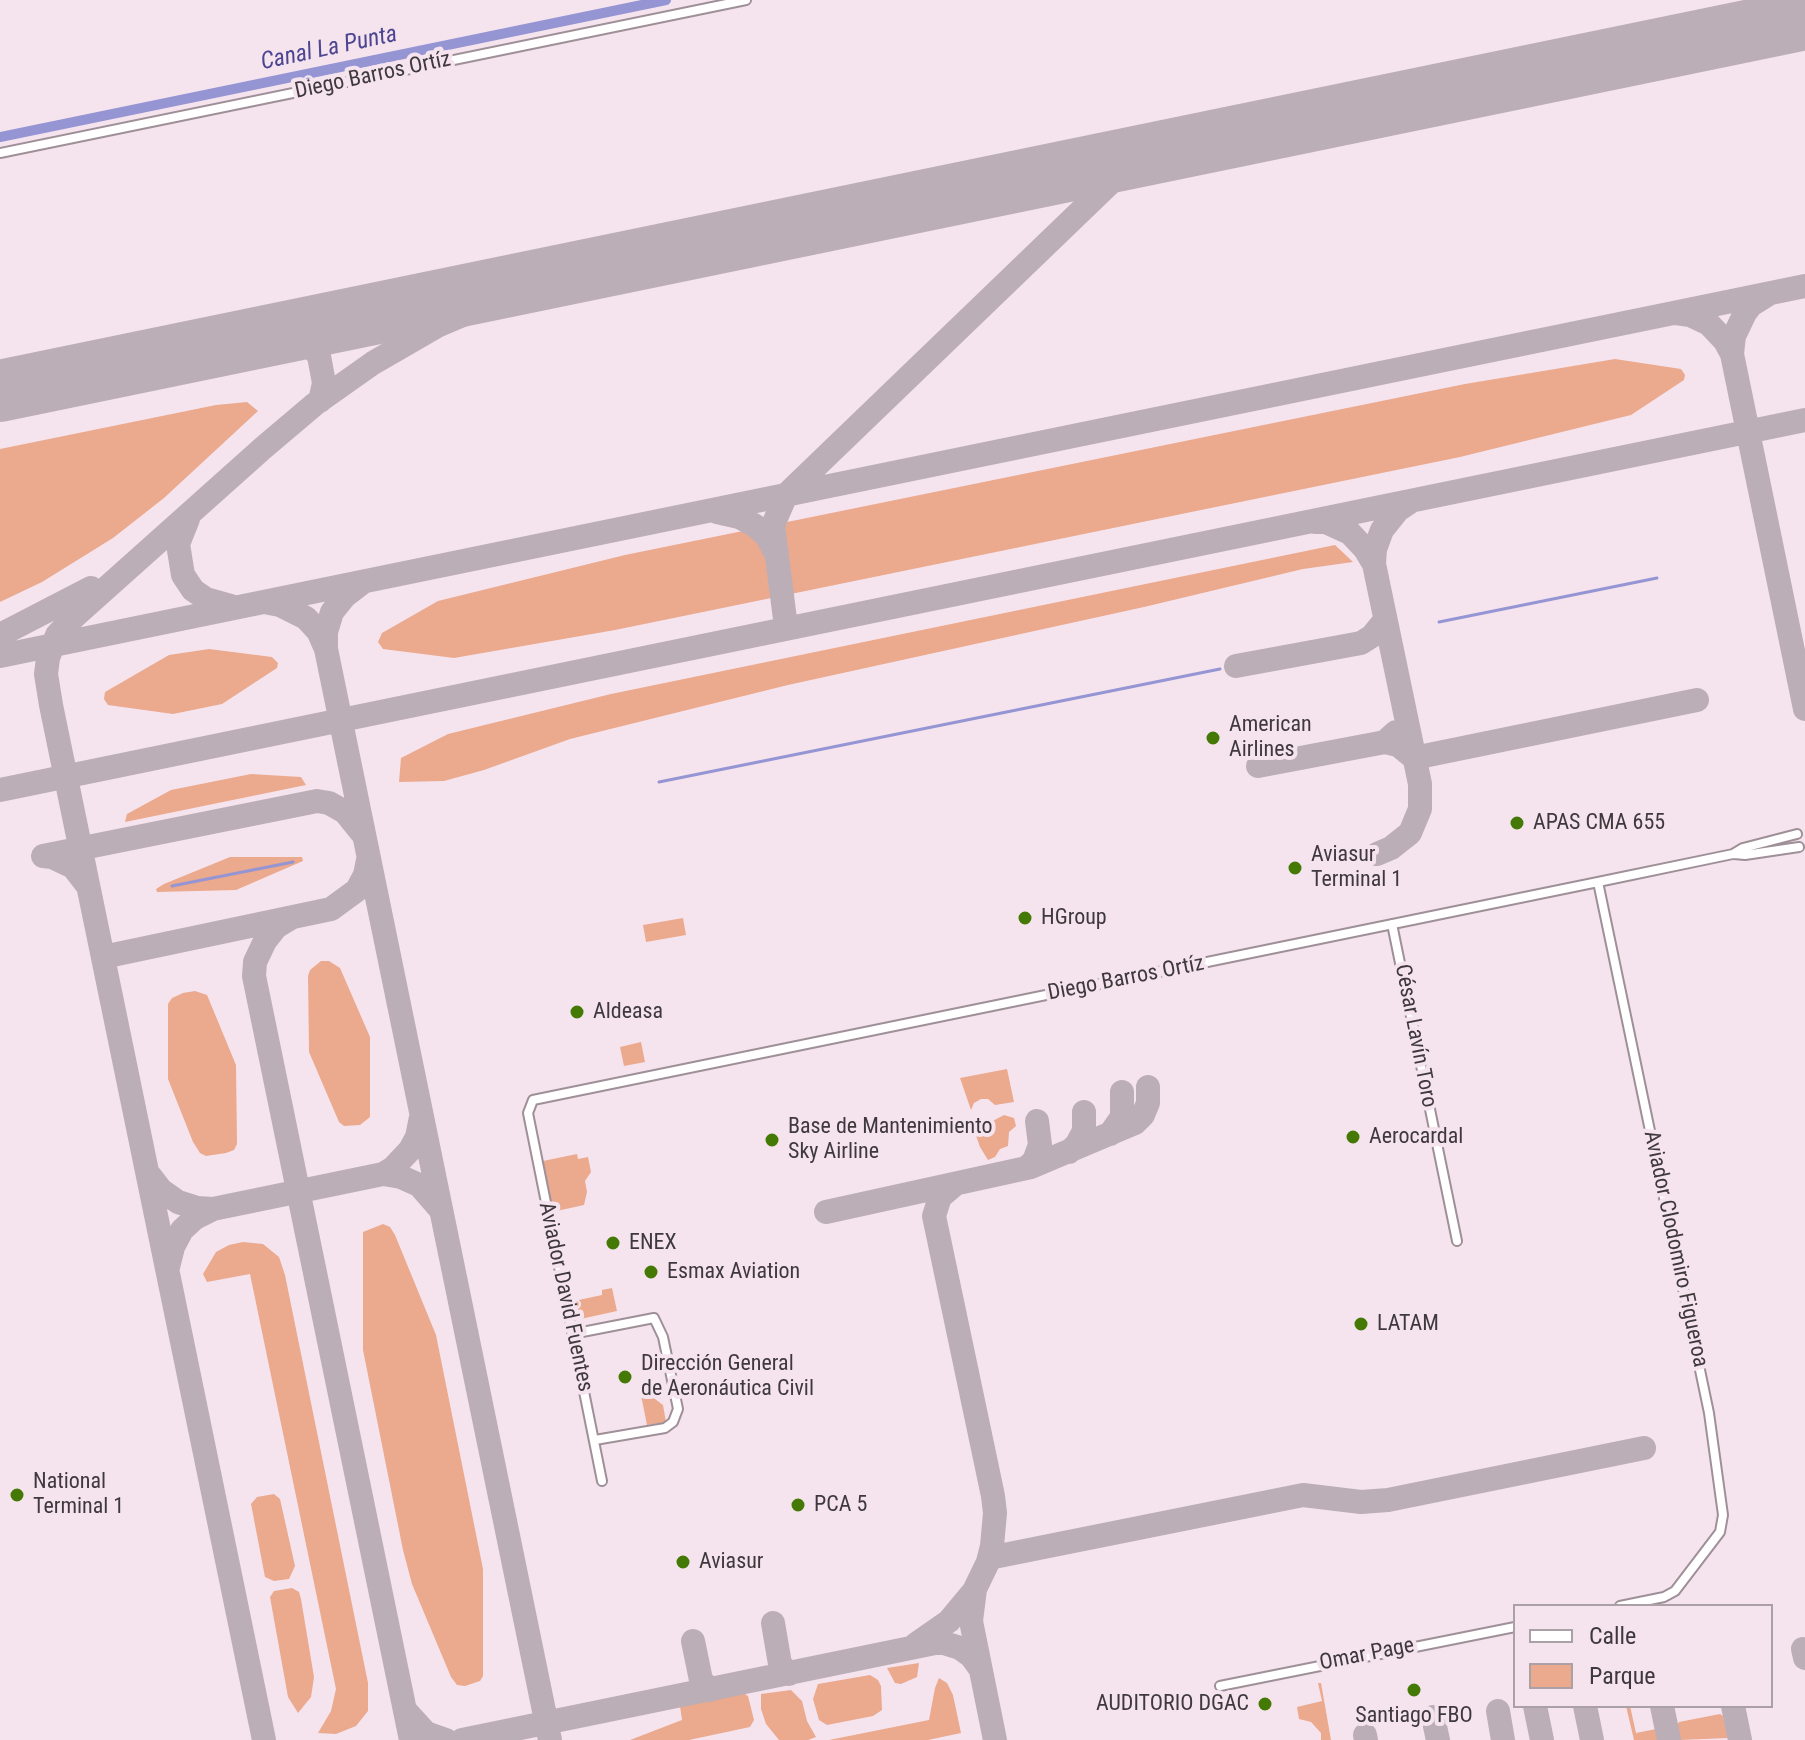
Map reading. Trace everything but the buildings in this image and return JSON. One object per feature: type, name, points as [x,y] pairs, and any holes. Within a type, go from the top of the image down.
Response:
[{"type":"street","name":"Diego Barros Ortíz","points":[[0,153],[746,0]]},
{"type":"street","name":"Diego Barros Ortíz","points":[[1733,854],[1743,848],[1797,834]]},
{"type":"street","name":"Diego Barros Ortíz","points":[[528,1113],[530,1104],[537,1098],[1733,854],[1799,847]]},
{"type":"street","name":"Aviador Clodomiro Figueroa","points":[[1598,882],[1709,1413],[1723,1515],[1720,1532],[1680,1587],[1664,1597],[1630,1604]]},
{"type":"street","name":"César Lavín Toro","points":[[1392,924],[1457,1241]]},
{"type":"street","name":"Aviador David Fuentes","points":[[528,1113],[602,1481]]},
{"type":"street","points":[[572,1334],[654,1318],[663,1337],[677,1404],[675,1419],[665,1428],[595,1440]]},
{"type":"street","name":"Omar Page","points":[[1220,1686],[1513,1627]]},
{"type":"green space","points":[[1615,359],[1681,369],[1684,380],[1631,415],[1460,457],[615,630],[454,658],[383,649],[378,642],[382,633],[438,601],[625,555],[1465,384]]},
{"type":"green space","points":[[247,402],[258,411],[164,498],[113,538],[42,582],[0,602],[0,449],[216,405]]},
{"type":"green space","points":[[1335,545],[1353,562],[1303,569],[788,685],[570,739],[444,781],[399,782],[401,758],[448,734],[611,694]]},
{"type":"green space","points":[[209,649],[272,657],[278,663],[277,668],[222,704],[173,714],[108,705],[104,699],[105,692],[169,655]]},
{"type":"green space","points":[[251,774],[301,777],[306,785],[125,822],[127,814],[171,790]]},
{"type":"green space","points":[[230,857],[302,857],[303,861],[236,890],[157,892],[156,889],[164,884]]},
{"type":"green space","points":[[683,918],[686,935],[646,942],[643,925]]},
{"type":"green space","points":[[321,961],[329,961],[340,968],[370,1037],[370,1117],[360,1125],[344,1126],[339,1122],[309,1052],[308,976],[310,970]]},
{"type":"green space","points":[[195,991],[207,995],[236,1065],[237,1144],[234,1150],[206,1156],[193,1142],[168,1079],[168,1004],[172,998]]},
{"type":"green space","points":[[641,1042],[645,1062],[624,1066],[620,1047]]},
{"type":"green space","points":[[1007,1069],[1014,1102],[995,1105],[988,1099],[981,1099],[974,1103],[971,1110],[960,1078]]},
{"type":"green space","points":[[1004,1115],[1014,1118],[1016,1126],[1009,1132],[1008,1146],[988,1160],[972,1124],[985,1125]]},
{"type":"green space","points":[[577,1154],[578,1159],[588,1157],[591,1172],[585,1181],[587,1192],[584,1205],[552,1212],[543,1161]]},
{"type":"green space","points":[[383,1224],[390,1227],[395,1235],[436,1335],[483,1569],[483,1676],[480,1681],[465,1686],[457,1685],[451,1677],[412,1584],[363,1350],[363,1232]]},
{"type":"green space","points":[[243,1242],[263,1244],[279,1257],[285,1275],[368,1683],[368,1711],[356,1726],[336,1734],[318,1733],[331,1711],[336,1689],[250,1274],[207,1282],[203,1274],[216,1252]]},
{"type":"green space","points":[[612,1288],[617,1311],[576,1320],[571,1291],[574,1301],[602,1295],[602,1290]]},
{"type":"green space","points":[[658,1385],[661,1399],[647,1393],[663,1405],[666,1422],[647,1425],[640,1390],[647,1392],[646,1387]]},
{"type":"green space","points":[[274,1494],[280,1499],[295,1566],[289,1579],[274,1581],[265,1577],[251,1504],[257,1497]]},
{"type":"green space","points":[[292,1588],[299,1592],[301,1599],[314,1677],[311,1697],[298,1713],[288,1697],[270,1597],[274,1591]]},
{"type":"green space","points":[[919,1663],[917,1677],[901,1684],[895,1683],[887,1668]]},
{"type":"green space","points":[[870,1675],[881,1686],[882,1710],[873,1716],[827,1725],[819,1720],[813,1699],[818,1684]]},
{"type":"green space","points":[[939,1678],[947,1683],[953,1695],[961,1733],[928,1740],[829,1740],[929,1720]]},
{"type":"green space","points":[[1318,1683],[1321,1683],[1331,1740],[1321,1740],[1321,1733],[1311,1722],[1299,1719],[1297,1707],[1322,1701]]},
{"type":"green space","points":[[791,1690],[802,1701],[807,1721],[816,1737],[779,1740],[766,1724],[761,1709],[761,1694]]},
{"type":"green space","points":[[743,1693],[748,1696],[754,1720],[750,1727],[689,1740],[630,1740],[682,1720],[680,1706]]},
{"type":"green space","points":[[1626,1708],[1630,1708],[1636,1733],[1661,1728],[1663,1740],[1634,1740]]},
{"type":"green space","points":[[1720,1714],[1728,1738],[1680,1740],[1679,1722]]},
{"type":"waterway","name":"Canal La Punta","points":[[0,137],[666,0]]},
{"type":"waterway","points":[[1439,622],[1657,578]]},
{"type":"waterway","points":[[659,782],[1220,669]]},
{"type":"waterway","points":[[172,886],[293,862]]},
{"type":"taxiway","points":[[786,627],[773,525],[786,495],[1136,158]]},
{"type":"taxiway","points":[[264,1740],[51,705],[46,674],[48,658],[57,635],[75,616],[263,448],[315,404],[373,363],[437,326],[496,301],[606,267]]},
{"type":"taxiway","points":[[0,656],[1805,286]]},
{"type":"taxiway","points":[[1767,295],[1745,313],[1734,336],[1732,354],[1805,709]]},
{"type":"taxiway","points":[[1676,313],[1690,315],[1709,324],[1732,354]]},
{"type":"taxiway","points":[[284,332],[308,343],[319,356],[324,383],[320,401]]},
{"type":"taxiway","points":[[0,790],[1805,420]]},
{"type":"taxiway","points":[[1374,564],[1375,549],[1382,530],[1398,510],[1410,502]]},
{"type":"taxiway","points":[[717,512],[739,517],[754,525],[766,535],[775,552]]},
{"type":"taxiway","points":[[188,519],[178,544],[183,575],[193,590],[206,599],[231,606]]},
{"type":"taxiway","points":[[1315,522],[1326,522],[1350,533],[1374,564],[1420,784],[1420,809],[1410,833],[1391,848],[1377,854]]},
{"type":"taxiway","points":[[362,583],[345,596],[332,612],[326,632],[326,649],[550,1740]]},
{"type":"taxiway","points":[[0,635],[91,588]]},
{"type":"taxiway","points":[[269,603],[306,618],[318,631],[326,649]]},
{"type":"taxiway","points":[[1236,666],[1361,643],[1372,636],[1385,620]]},
{"type":"taxiway","points":[[1385,742],[1398,745],[1414,758],[1697,700]]},
{"type":"taxiway","points":[[1258,766],[1385,742],[1396,732]]},
{"type":"taxiway","points":[[87,885],[73,867],[43,856],[317,801],[329,803],[345,812],[361,832]]},
{"type":"taxiway","points":[[103,957],[331,909],[357,890],[368,860]]},
{"type":"taxiway","points":[[291,918],[276,927],[265,941],[255,962],[254,976],[411,1740]]},
{"type":"taxiway","points":[[826,1212],[1031,1167],[1135,1123],[1148,1103],[1148,1087]]},
{"type":"taxiway","points":[[1110,1134],[1122,1117],[1122,1092]]},
{"type":"taxiway","points":[[1069,1152],[1084,1131],[1084,1112]]},
{"type":"taxiway","points":[[151,1177],[161,1190],[178,1202],[213,1209],[383,1174],[410,1150],[417,1137],[421,1117]]},
{"type":"taxiway","points":[[1026,1168],[1034,1161],[1040,1145],[1037,1121]]},
{"type":"taxiway","points":[[383,1174],[419,1185],[439,1208]]},
{"type":"taxiway","points":[[953,1186],[940,1197],[934,1216],[995,1513],[992,1546],[975,1589],[971,1621],[995,1740]]},
{"type":"taxiway","points":[[168,1267],[173,1247],[182,1230],[195,1218],[213,1209]]},
{"type":"taxiway","points":[[989,1558],[1303,1495],[1361,1502],[1388,1500],[1644,1448]]},
{"type":"taxiway","points":[[916,1644],[949,1621],[974,1591]]},
{"type":"taxiway","points":[[773,1623],[780,1664],[789,1674]]},
{"type":"taxiway","points":[[693,1641],[701,1680],[710,1690]]},
{"type":"taxiway","points":[[462,1740],[935,1643],[960,1648],[979,1667]]},
{"type":"taxiway","points":[[1803,1649],[1805,1658]]},
{"type":"taxiway","points":[[1535,1708],[1542,1740]]},
{"type":"taxiway","points":[[1585,1708],[1592,1740]]},
{"type":"taxiway","points":[[1662,1708],[1669,1740]]},
{"type":"taxiway","points":[[1733,1708],[1740,1740]]},
{"type":"taxiway","points":[[405,1710],[426,1733],[446,1740]]},
{"type":"taxiway","points":[[1498,1711],[1503,1740]]},
{"type":"taxiway","points":[[1433,1717],[1438,1740]]},
{"type":"taxiway","points":[[1365,1735],[1366,1740]]},
{"type":"runway","points":[[0,391],[1805,19]]},
{"type":"place","name":"American Airlines","points":[[1213,738]]},
{"type":"place","name":"APAS CMA 655","points":[[1517,823]]},
{"type":"place","name":"Aviasur Terminal 1","points":[[1295,868]]},
{"type":"place","name":"HGroup","points":[[1025,918]]},
{"type":"place","name":"Aldeasa","points":[[577,1012]]},
{"type":"place","name":"Aerocardal","points":[[1353,1137]]},
{"type":"place","name":"Base de Mantenimiento Sky Airline","points":[[772,1140]]},
{"type":"place","name":"ENEX","points":[[613,1243]]},
{"type":"place","name":"Esmax Aviation","points":[[651,1272]]},
{"type":"place","name":"LATAM","points":[[1361,1324]]},
{"type":"place","name":"Dirección General de Aeronáutica Civil","points":[[625,1377]]},
{"type":"place","name":"National Terminal 1","points":[[17,1495]]},
{"type":"place","name":"PCA 5","points":[[798,1505]]},
{"type":"place","name":"Aviasur","points":[[683,1562]]},
{"type":"place","name":"Santiago FBO","points":[[1414,1690]]},
{"type":"place","name":"AUDITORIO DGAC","points":[[1265,1704]]}]
